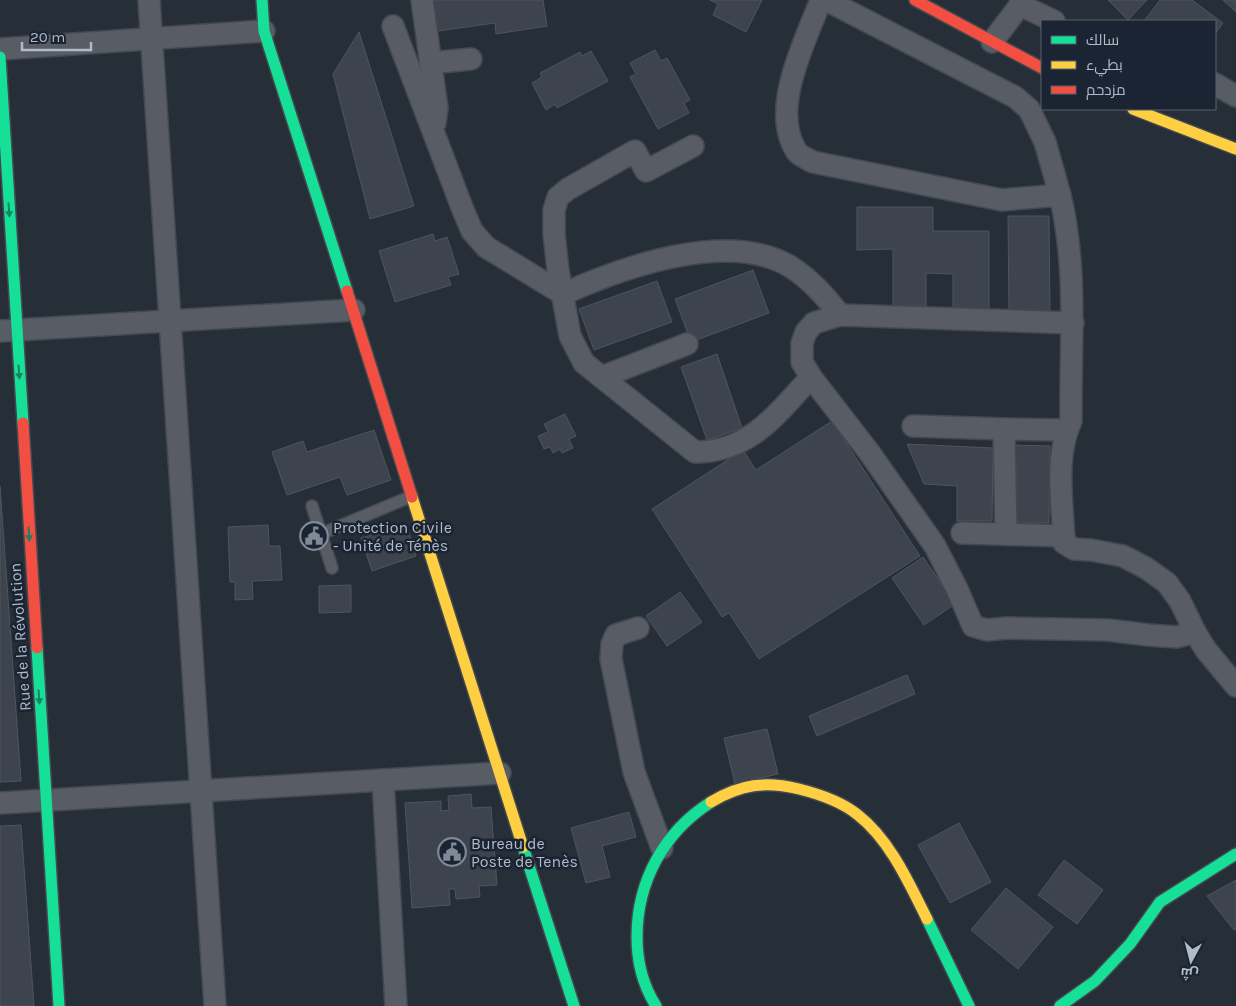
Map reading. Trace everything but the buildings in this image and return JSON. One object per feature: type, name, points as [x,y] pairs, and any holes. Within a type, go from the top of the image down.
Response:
[{"type":"street","points":[[149,0],[215,1006]]},
{"type":"street","points":[[262,0],[264,31],[574,1006]]},
{"type":"street","points":[[422,0],[437,108],[436,122],[431,127]]},
{"type":"street","points":[[821,0],[796,64],[786,105],[787,129],[798,153],[813,162],[1002,200],[1060,195]]},
{"type":"street","points":[[826,0],[1015,97],[1029,110],[1045,142],[1060,195],[1070,248],[1073,324],[1071,421],[1062,450],[1061,468],[1064,543],[1074,549],[1123,556],[1146,568],[1167,583],[1180,601],[1206,650],[1236,686]]},
{"type":"street","points":[[915,0],[1041,67]]},
{"type":"street","points":[[992,42],[1022,3],[1052,20]]},
{"type":"street","points":[[393,26],[472,231],[486,247],[563,294]]},
{"type":"street","points":[[0,49],[264,31]]},
{"type":"street","name":"Rue de la Révolution","points":[[0,57],[8,330],[46,800],[59,1006]]},
{"type":"street","points":[[430,62],[471,59]]},
{"type":"street","points":[[1216,85],[1236,96]]},
{"type":"street","points":[[1136,110],[1236,149]]},
{"type":"street","points":[[694,146],[646,171],[635,151],[568,189],[558,197],[554,210],[554,234],[570,336],[584,363],[695,452],[713,452],[739,443],[755,434],[767,425],[811,376]]},
{"type":"street","points":[[563,294],[598,278],[682,254],[712,251],[739,252],[767,257],[789,266],[816,287],[840,314]]},
{"type":"street","points":[[8,330],[354,310]]},
{"type":"street","points":[[1073,324],[840,314],[814,323],[806,332],[802,343],[802,362],[869,452],[934,546],[974,626],[987,630],[1007,628],[1108,630],[1177,637],[1195,632]]},
{"type":"street","points":[[602,377],[687,344]]},
{"type":"street","points":[[913,426],[1067,430]]},
{"type":"street","points":[[1004,429],[1006,534]]},
{"type":"street","points":[[962,533],[1064,536]]},
{"type":"street","points":[[638,628],[616,635],[612,644],[611,659],[634,772],[662,848]]},
{"type":"street","points":[[0,802],[500,773]]},
{"type":"street","points":[[383,780],[396,1006]]},
{"type":"street","points":[[656,1006],[644,986],[641,974],[637,929],[641,897],[646,878],[655,859],[671,834],[714,799],[754,785],[779,784],[834,799],[857,815],[879,836],[927,916],[969,1006]]},
{"type":"street","points":[[1060,1006],[1095,981],[1130,944],[1142,924],[1160,902],[1236,854]]},
{"type":"lane","points":[[321,534],[413,496]]},
{"type":"lane","points":[[312,506],[332,568]]},
{"type":"traffic: fast","points":[[262,0],[264,31],[347,291]]},
{"type":"traffic: fast","points":[[0,57],[23,423]]},
{"type":"traffic: fast","points":[[37,648],[59,1006]]},
{"type":"traffic: fast","points":[[656,1006],[641,973],[638,955],[638,916],[642,896],[656,860],[667,843],[694,814],[711,802]]},
{"type":"traffic: fast","points":[[523,847],[574,1006]]},
{"type":"traffic: fast","points":[[1060,1006],[1095,981],[1130,944],[1160,902],[1236,854]]},
{"type":"traffic: fast","points":[[927,919],[969,1006]]},
{"type":"traffic: slow","points":[[1136,110],[1236,149]]},
{"type":"traffic: slow","points":[[412,497],[523,847]]},
{"type":"traffic: slow","points":[[711,802],[743,788],[775,785],[814,793],[844,806],[869,825],[889,849],[906,877],[927,919]]},
{"type":"traffic: jam","points":[[915,0],[1041,67]]},
{"type":"traffic: jam","points":[[347,291],[412,497]]},
{"type":"traffic: jam","points":[[23,423],[37,648]]},
{"type":"place","name":"Protection Civile - Unité de Ténès","points":[[314,536]]},
{"type":"place","name":"Bureau de Poste de Tenès","points":[[452,852]]}]
